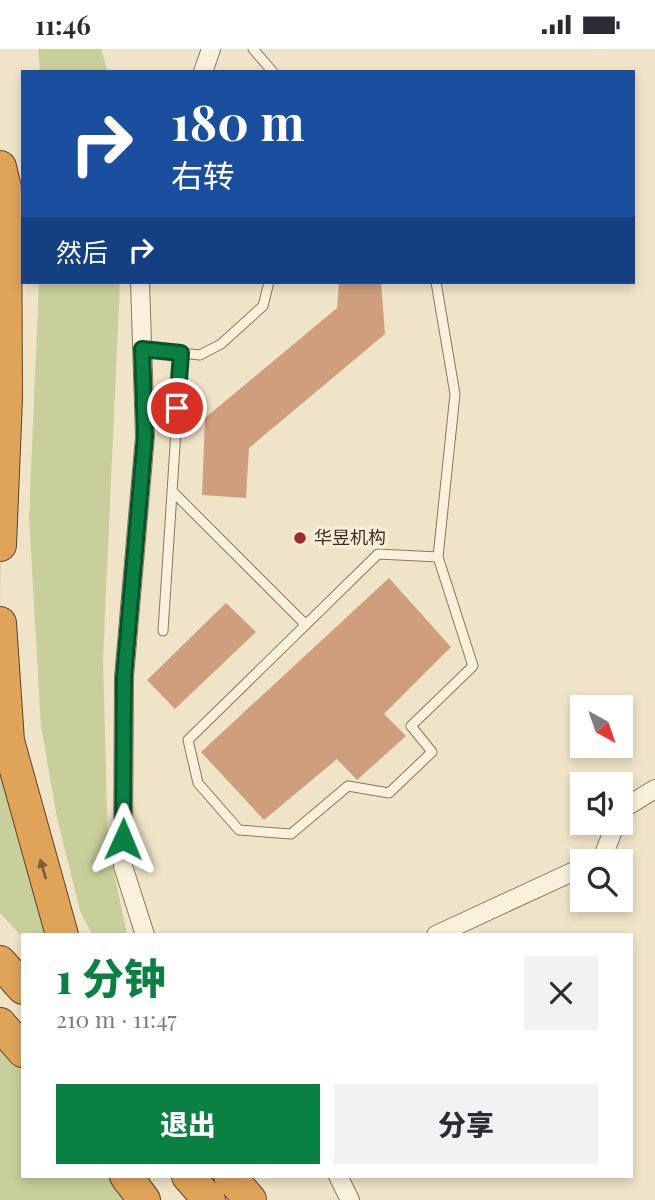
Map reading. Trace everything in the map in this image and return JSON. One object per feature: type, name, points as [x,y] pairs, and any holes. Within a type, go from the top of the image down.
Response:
[{"type":"highway","points":[[0,167],[5,188],[0,545]]},
{"type":"highway","points":[[0,623],[8,741],[61,933]]},
{"type":"highway","points":[[0,962],[21,986]]},
{"type":"highway","points":[[116,1178],[128,1200]]},
{"type":"highway","points":[[127,1178],[144,1200]]},
{"type":"highway","points":[[190,1178],[211,1200]]},
{"type":"highway","points":[[201,1178],[211,1200]]},
{"type":"highway","points":[[232,1178],[250,1200]]},
{"type":"street","points":[[203,70],[211,49]]},
{"type":"street","points":[[140,284],[145,436],[124,677],[123,866],[144,933]]},
{"type":"street","points":[[633,803],[655,789]]},
{"type":"street","points":[[440,933],[570,873]]},
{"type":"street","points":[[339,1178],[350,1200]]},
{"type":"lane","points":[[253,49],[271,70]]},
{"type":"lane","points":[[142,349],[200,355],[221,344],[263,306],[268,284]]},
{"type":"lane","points":[[436,284],[455,394],[438,557],[473,666],[411,726],[432,752],[389,793],[348,786],[291,834],[239,831],[198,783],[188,740],[379,554],[438,557]]},
{"type":"lane","points":[[163,631],[181,353]]},
{"type":"lane","points":[[172,491],[306,625]]},
{"type":"green space","points":[[38,49],[101,49],[107,70],[40,70]]},
{"type":"green space","points":[[39,284],[120,284],[103,660],[108,845],[127,933],[91,933],[80,911],[57,818],[41,726],[29,518]]},
{"type":"green space","points":[[1,512],[0,626],[0,515]]},
{"type":"green space","points":[[0,626],[58,933],[21,933],[21,936],[0,913]]},
{"type":"green space","points":[[0,1040],[21,1066],[21,1178],[111,1178],[128,1200],[0,1200]]},
{"type":"building","points":[[339,284],[381,284],[385,334],[249,448],[246,498],[202,495],[205,418],[337,308]]},
{"type":"building","points":[[389,578],[451,647],[384,714],[406,736],[357,780],[337,759],[264,820],[201,752]]},
{"type":"building","points":[[226,603],[256,632],[175,709],[147,680]]},
{"type":"place","name":"华昱机构","points":[[300,538]]},
{"type":"route","points":[[123,839],[124,677],[145,436],[142,349],[181,353],[177,408]]}]
